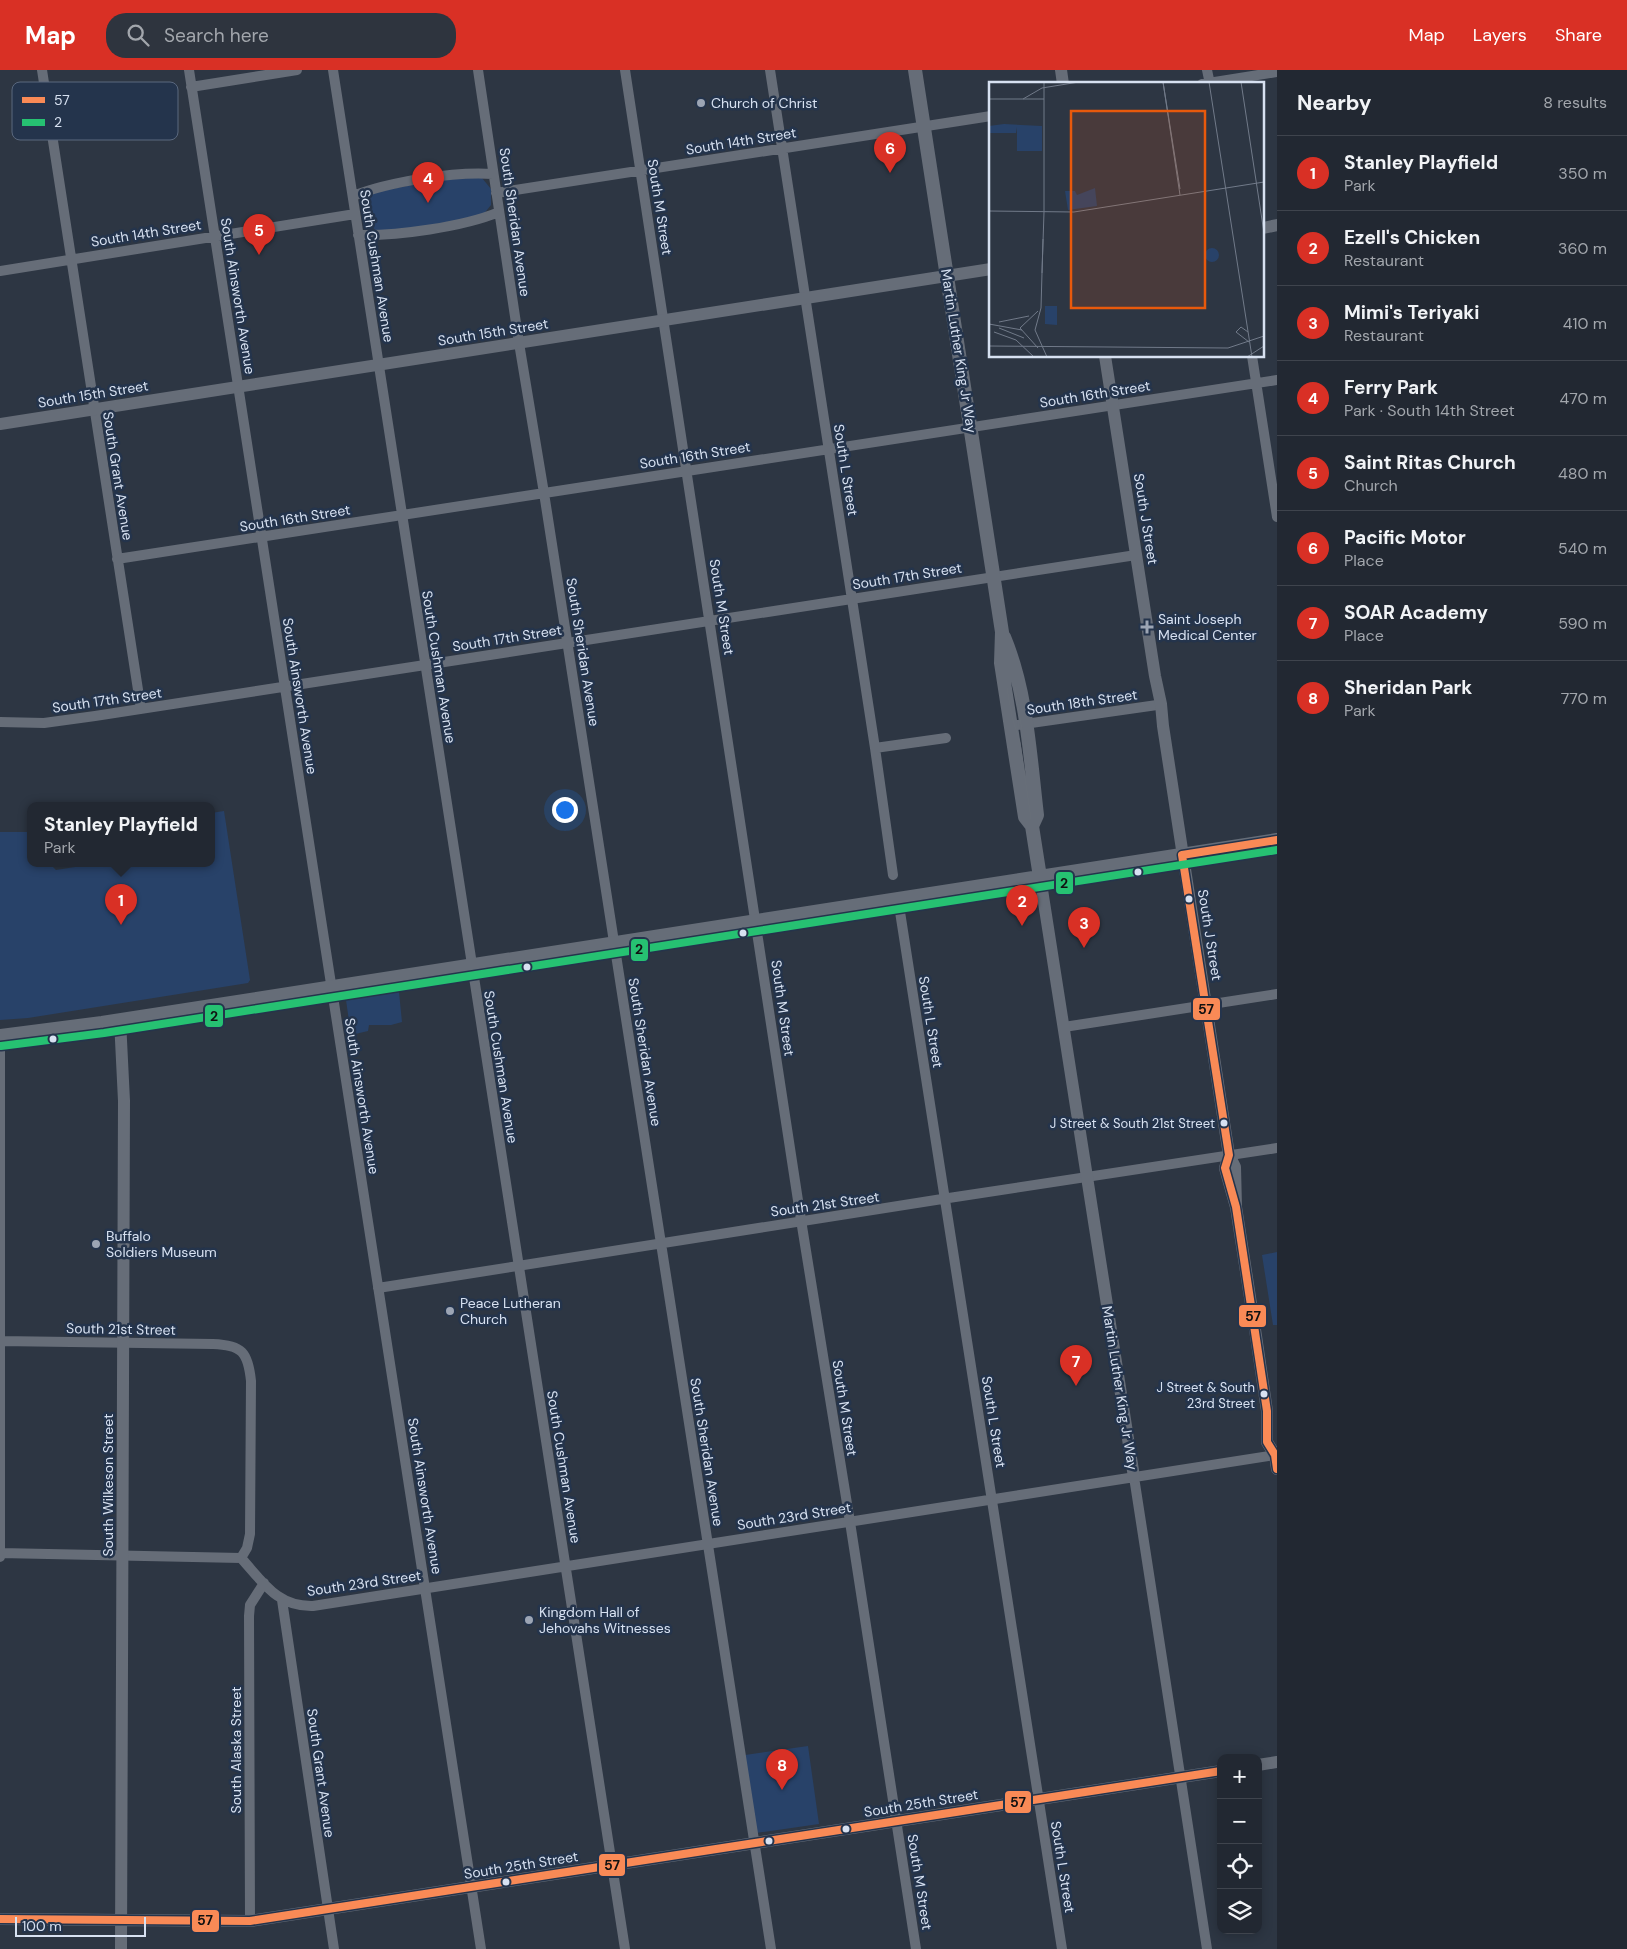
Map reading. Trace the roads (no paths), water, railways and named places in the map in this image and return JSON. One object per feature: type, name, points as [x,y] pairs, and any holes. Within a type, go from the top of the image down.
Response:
[{"type":"main road","name":"Martin Luther King Jr Way","points":[[915,70],[1002,632],[1001,663],[1025,817],[1032,826],[1040,877]]},
{"type":"main road","name":"Martin Luther King Jr Way","points":[[1002,632],[1016,663],[1037,815],[1032,826]]},
{"type":"main road","points":[[0,1036],[120,1020],[1277,840]]},
{"type":"street","name":"South Ainsworth Avenue","points":[[189,70],[480,1949]]},
{"type":"street","points":[[192,87],[297,70]]},
{"type":"street","name":"South Cushman Avenue","points":[[333,70],[517,1266],[566,1566],[625,1949]]},
{"type":"street","name":"South Sheridan Avenue","points":[[478,70],[519,343],[568,643],[771,1949]]},
{"type":"street","name":"South M Street","points":[[624,70],[801,1220],[916,1949]]},
{"type":"street","name":"South L Street","points":[[770,70],[876,748],[893,875]]},
{"type":"street","points":[[1213,82],[1277,72]]},
{"type":"street","name":"South 14th Street","points":[[496,193],[989,116]]},
{"type":"street","name":"South Grant Avenue","points":[[53,140],[141,709]]},
{"type":"street","points":[[353,196],[374,188],[473,172],[493,174]]},
{"type":"street","points":[[358,234],[382,235],[480,220],[499,212]]},
{"type":"street","name":"South 14th Street","points":[[0,271],[355,214]]},
{"type":"street","points":[[1264,228],[1277,225]]},
{"type":"street","name":"South 15th Street","points":[[0,424],[989,269]]},
{"type":"street","name":"South J Street","points":[[1105,358],[1156,686]]},
{"type":"street","points":[[1252,358],[1277,517]]},
{"type":"street","name":"South 16th Street","points":[[117,559],[1277,380]]},
{"type":"street","name":"South 17th Street","points":[[0,722],[44,723],[141,709],[1136,555]]},
{"type":"street","points":[[1156,686],[1157,705],[1162,719]]},
{"type":"street","points":[[1156,686],[1161,704],[1162,719]]},
{"type":"street","name":"South 18th Street","points":[[1011,726],[1157,705]]},
{"type":"street","name":"South J Street","points":[[1162,719],[1229,1155],[1225,1168],[1236,1207],[1267,1411],[1267,1442],[1276,1451],[1277,1469]]},
{"type":"street","points":[[876,748],[946,738]]},
{"type":"street","name":"Martin Luther King Jr Way","points":[[1040,877],[1207,1949]]},
{"type":"street","name":"South L Street","points":[[898,899],[1062,1949]]},
{"type":"street","points":[[1064,1027],[1277,994]]},
{"type":"street","name":"South Wilkeson Street","points":[[120,1020],[124,1101],[121,1949]]},
{"type":"street","points":[[0,1036],[0,1557]]},
{"type":"street","name":"South 21st Street","points":[[378,1288],[801,1220],[945,1200],[1277,1148]]},
{"type":"street","name":"South 21st Street","points":[[1,1342],[213,1344],[233,1346],[241,1350],[247,1360],[251,1381],[250,1534],[247,1548],[241,1558]]},
{"type":"street","name":"South J Street","points":[[1267,1411],[1277,1437]]},
{"type":"street","name":"South 23rd Street","points":[[264,1584],[282,1600],[297,1606],[313,1606],[1134,1478],[1276,1451]]},
{"type":"street","points":[[0,1553],[123,1554],[241,1558],[264,1584]]},
{"type":"street","name":"South Alaska Street","points":[[250,1921],[249,1616],[250,1605],[264,1584]]},
{"type":"street","name":"South Grant Avenue","points":[[282,1600],[334,1949]]},
{"type":"street","points":[[1262,1764],[1277,1762]]},
{"type":"street","name":"South 25th Street","points":[[0,1919],[250,1921],[1217,1772]]},
{"type":"tram line","points":[[1015,687],[1022,730]]},
{"type":"tram line","points":[[1007,688],[1012,717],[1020,743],[1031,819]]},
{"type":"place","name":"Church of Christ","points":[[701,103]]},
{"type":"place","name":"Pacific Motor","points":[[890,173]]},
{"type":"place","name":"Ferry Park","points":[[428,203]]},
{"type":"place","name":"Saint Ritas Church","points":[[259,255]]},
{"type":"place","name":"Saint Joseph Medical Center","points":[[1147,627]]},
{"type":"place","name":"Stanley Playfield","points":[[121,925]]},
{"type":"place","name":"Ezell's Chicken","points":[[1022,926]]},
{"type":"place","name":"Mimi's Teriyaki","points":[[1084,948]]},
{"type":"place","name":"J Street & South 21st Street","points":[[1224,1123]]},
{"type":"place","name":"Buffalo Soldiers Museum","points":[[96,1244]]},
{"type":"place","name":"Peace Lutheran Church","points":[[450,1311]]},
{"type":"place","name":"SOAR Academy","points":[[1076,1386]]},
{"type":"place","name":"J Street & South 23rd Street","points":[[1264,1394]]},
{"type":"place","name":"Kingdom Hall of Jehovahs Witnesses","points":[[529,1620]]},
{"type":"place","name":"Sheridan Park","points":[[782,1790]]}]
